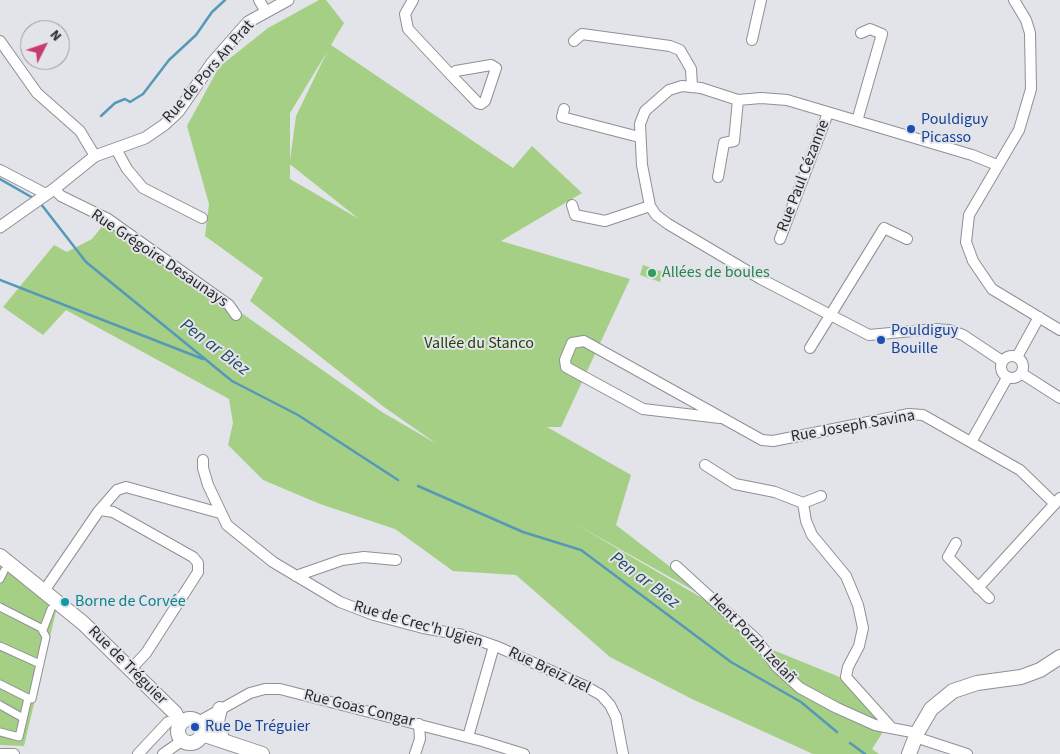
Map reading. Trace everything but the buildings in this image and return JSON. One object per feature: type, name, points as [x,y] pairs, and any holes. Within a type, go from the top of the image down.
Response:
[{"type":"main road","name":"Rue de Tréguier","points":[[0,556],[83,623],[131,669],[175,713],[174,723]]},
{"type":"main road","points":[[909,754],[916,735],[931,710],[953,691],[977,683],[1021,677],[1040,670],[1060,657]]},
{"type":"main road","points":[[220,710],[218,721],[222,739]]},
{"type":"main road","points":[[200,728],[198,740],[192,743],[183,740],[174,723],[189,719],[200,728],[222,739],[262,754]]},
{"type":"street","points":[[259,0],[266,12]]},
{"type":"street","name":"Rue de Pors An Prat","points":[[0,227],[50,192],[95,156],[144,138],[171,118],[178,112],[212,63],[248,22],[288,0]]},
{"type":"street","points":[[413,0],[404,14],[405,24],[451,75],[481,104],[487,96],[496,68],[491,65],[456,71],[451,75]]},
{"type":"street","points":[[752,40],[761,0]]},
{"type":"street","points":[[1014,0],[1026,20],[1030,33],[1031,89],[1019,130],[969,215],[966,223],[966,242],[973,261],[992,290],[1060,330]]},
{"type":"street","points":[[857,121],[882,34],[870,29],[862,33]]},
{"type":"street","points":[[574,41],[582,34],[670,46],[680,50],[691,69],[692,87]]},
{"type":"street","points":[[0,40],[37,94],[80,131],[95,156]]},
{"type":"street","points":[[997,165],[972,155],[786,100],[761,98],[738,100],[701,88],[682,86],[669,90],[656,99],[645,111],[640,124],[639,137],[650,206],[656,215],[668,224],[718,254],[869,335],[935,328],[949,330],[963,335],[1002,361]]},
{"type":"street","points":[[718,177],[724,143],[734,141],[738,100]]},
{"type":"street","points":[[564,109],[562,117],[639,137]]},
{"type":"street","name":"Rue Paul Cézanne","points":[[780,239],[828,113]]},
{"type":"street","points":[[116,149],[127,169],[143,188],[202,218]]},
{"type":"street","name":"Rue Grégoire Desaunays","points":[[0,170],[62,196],[108,219],[229,305],[236,315]]},
{"type":"street","points":[[572,205],[576,215],[605,221],[650,206]]},
{"type":"street","points":[[810,348],[884,228],[907,239]]},
{"type":"street","points":[[1017,357],[1039,318]]},
{"type":"street","name":"Rue Joseph Savina","points":[[720,418],[643,409],[566,367],[565,360],[572,344],[584,341],[720,418],[762,440],[773,442],[917,414],[937,422],[1020,470],[1057,501]]},
{"type":"street","points":[[1009,356],[1017,357],[1023,366],[1021,373],[1015,378],[1007,378],[1000,369],[1002,361],[1009,356]]},
{"type":"street","points":[[1021,373],[1060,398]]},
{"type":"street","points":[[971,442],[1007,378]]},
{"type":"street","name":"Rue de Crec'h Ugien","points":[[203,460],[204,472],[220,514],[227,525],[296,576],[340,602],[374,615],[423,628],[463,635],[494,646]]},
{"type":"street","points":[[705,465],[735,484],[774,492],[803,503],[821,496]]},
{"type":"street","points":[[44,591],[98,512],[117,490],[126,487],[220,514]]},
{"type":"street","points":[[978,588],[1057,501]]},
{"type":"street","points":[[803,503],[804,513],[812,535],[846,576],[858,605],[863,628],[859,646],[848,667],[846,677],[890,726]]},
{"type":"street","points":[[98,512],[113,512],[194,557],[198,564],[198,572],[146,653],[131,669]]},
{"type":"street","points":[[956,543],[948,557],[988,598]]},
{"type":"street","points":[[296,576],[342,560],[364,557],[396,560]]},
{"type":"street","name":"Hent Porzh Izelañ","points":[[676,566],[757,640],[776,666],[800,688],[875,725],[890,726],[967,754]]},
{"type":"street","points":[[0,579],[4,571]]},
{"type":"street","points":[[0,608],[43,630],[46,636],[32,699],[0,684]]},
{"type":"street","points":[[43,630],[51,609]]},
{"type":"street","points":[[0,646],[40,664]]},
{"type":"street","points":[[468,737],[494,646]]},
{"type":"street","name":"Rue Breiz Izel","points":[[494,646],[585,686],[601,696],[610,705],[616,717],[623,754]]},
{"type":"street","name":"Rue Goas Congar","points":[[200,728],[220,710],[250,693],[265,689],[280,689],[468,737],[524,754]]},
{"type":"street","points":[[0,732],[19,737],[28,698]]},
{"type":"street","points":[[0,706],[23,718]]},
{"type":"street","points":[[138,754],[174,723]]},
{"type":"street","points":[[415,754],[420,739],[419,724]]},
{"type":"street","points":[[163,754],[183,740]]},
{"type":"street","points":[[0,754],[14,754]]},
{"type":"green space","name":"Vallée du Stanco","points":[[319,0],[326,0],[344,23],[331,45],[513,168],[532,146],[582,193],[501,241],[630,279],[561,427],[547,427],[631,475],[616,525],[721,606],[572,522],[721,609],[751,641],[842,678],[878,719],[883,732],[872,749],[879,754],[813,754],[692,699],[610,657],[516,575],[453,571],[395,529],[320,504],[263,480],[228,445],[233,423],[229,399],[66,310],[43,335],[3,307],[54,245],[67,252],[92,239],[108,219],[382,412],[437,444],[384,407],[250,301],[263,278],[205,236],[209,204],[187,126],[219,67],[268,28]],"holes":[[[327,52],[296,116],[290,160],[290,113]],[[291,165],[359,219],[290,179]]]},
{"type":"green space","name":"Allées de boules","points":[[643,265],[663,272],[660,282],[640,275]]},
{"type":"green space","points":[[0,563],[57,607],[24,746],[0,745]]},
{"type":"waterway","points":[[101,116],[115,103],[125,99],[130,102],[143,94],[169,60],[196,35],[212,12],[225,0]]},
{"type":"waterway","name":"Pen ar Biez","points":[[0,179],[33,198]]},
{"type":"waterway","name":"Pen ar Biez","points":[[41,204],[86,262],[232,381],[298,415],[398,480]]},
{"type":"waterway","points":[[0,280],[203,359]]},
{"type":"waterway","name":"Pen ar Biez","points":[[418,486],[523,532],[581,550],[731,662],[801,702],[837,732]]},
{"type":"waterway","name":"Pen ar Biez","points":[[850,743],[865,754]]},
{"type":"place","name":"Pouldiguy Picasso","points":[[911,129]]},
{"type":"place","name":"Allées de boules","points":[[652,273]]},
{"type":"place","name":"Pouldiguy Bouille","points":[[881,340]]},
{"type":"place","name":"Borne de Corvée","points":[[65,602]]},
{"type":"place","name":"Rue De Tréguier","points":[[195,727]]}]
